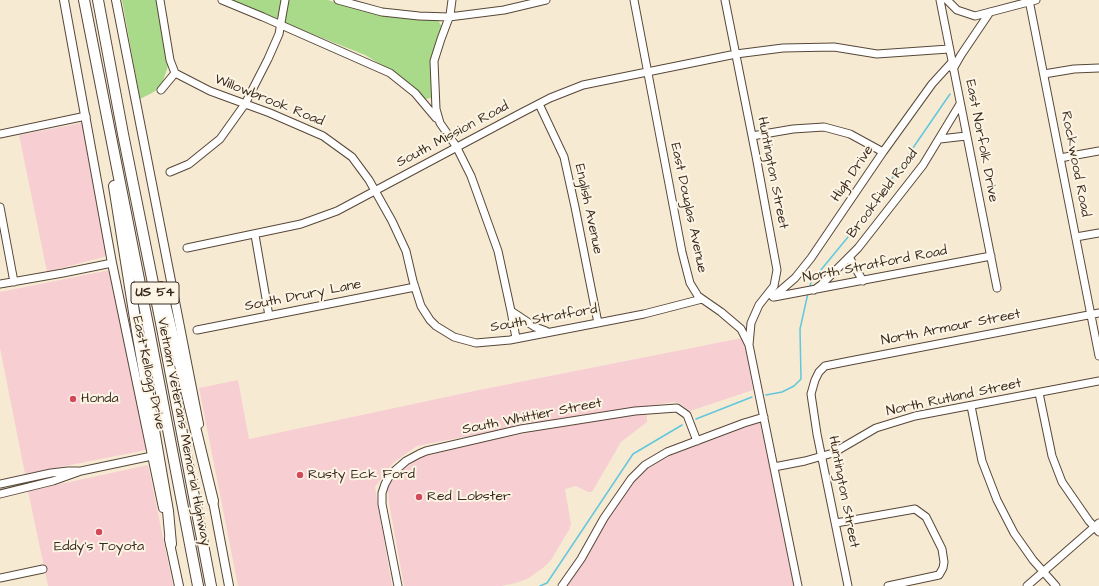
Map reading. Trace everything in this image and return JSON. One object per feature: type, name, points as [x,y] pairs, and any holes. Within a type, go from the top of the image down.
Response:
[{"type":"highway","name":"Vietnam Veterans Memorial Highway","points":[[84,0],[198,586]]},
{"type":"highway","name":"Vietnam Veterans Memorial Highway","points":[[98,0],[123,134],[161,320],[211,586]]},
{"type":"highway","points":[[91,40],[137,332],[168,511],[170,544]]},
{"type":"highway","points":[[123,134],[213,501]]},
{"type":"main road","name":"East Kellogg Drive","points":[[64,0],[112,263],[179,586]]},
{"type":"main road","points":[[116,0],[229,586]]},
{"type":"street","points":[[160,0],[170,60],[175,73],[161,90]]},
{"type":"street","points":[[222,0],[390,73],[415,93],[428,107],[457,147],[471,176],[498,251],[516,338]]},
{"type":"street","points":[[170,172],[189,164],[220,139],[245,104],[279,34],[285,0]]},
{"type":"street","points":[[338,0],[382,12],[419,16],[449,17],[504,10],[546,0]]},
{"type":"street","points":[[440,123],[436,110],[434,61],[449,17],[452,0]]},
{"type":"street","name":"East Douglas Avenue","points":[[634,0],[682,252],[690,283],[698,296],[741,328],[750,345],[798,586]]},
{"type":"street","name":"Huntington Street","points":[[725,0],[777,270],[774,286],[759,305],[750,323],[750,345]]},
{"type":"street","name":"East Norfolk Drive","points":[[940,0],[997,288]]},
{"type":"street","points":[[947,0],[957,10],[975,16],[1032,0]]},
{"type":"street","name":"Rockwood Road","points":[[1032,0],[1044,74],[1099,356]]},
{"type":"street","name":"High Drive","points":[[773,297],[795,278],[811,258],[883,152],[932,84],[952,66],[990,12]]},
{"type":"street","name":"South Mission Road","points":[[187,248],[255,235],[302,224],[323,217],[376,191],[539,104],[583,85],[736,54],[783,48],[834,47],[877,54],[949,50]]},
{"type":"street","points":[[1044,74],[1074,69],[1099,68]]},
{"type":"street","name":"Willowbrook Road","points":[[175,73],[210,91],[324,136],[352,157],[376,191],[392,221],[406,251],[415,287]]},
{"type":"street","name":"English Avenue","points":[[539,104],[564,157],[598,323]]},
{"type":"street","name":"Brookfield Road","points":[[814,290],[858,248],[922,165],[940,139],[960,104]]},
{"type":"street","points":[[0,134],[86,116]]},
{"type":"street","points":[[752,136],[793,129],[824,127],[850,134],[883,152]]},
{"type":"street","points":[[940,139],[966,136]]},
{"type":"street","points":[[1060,158],[1099,151]]},
{"type":"street","points":[[0,207],[14,282]]},
{"type":"street","points":[[1076,237],[1099,233]]},
{"type":"street","points":[[255,235],[269,316]]},
{"type":"street","name":"North Stratford Road","points":[[764,299],[991,256]]},
{"type":"street","points":[[849,257],[863,281]]},
{"type":"street","points":[[0,284],[112,263]]},
{"type":"street","name":"South Stratford","points":[[415,287],[421,306],[436,326],[454,337],[476,343],[516,338],[598,323],[644,314],[702,299]]},
{"type":"street","name":"South Drury Lane","points":[[197,330],[415,287]]},
{"type":"street","points":[[511,311],[535,327],[545,331],[550,331]]},
{"type":"street","name":"North Armour Street","points":[[815,380],[819,372],[825,366],[1099,313]]},
{"type":"street","name":"Huntington Street","points":[[815,380],[812,394],[822,456],[848,586]]},
{"type":"street","name":"North Rutland Street","points":[[774,467],[833,453],[876,428],[915,416],[1099,381]]},
{"type":"street","points":[[1027,586],[1097,527],[1062,482],[1052,456],[1039,393]]},
{"type":"street","points":[[971,406],[982,461],[997,500],[1014,532],[1056,586]]},
{"type":"street","name":"South Whittier Street","points":[[398,586],[382,504],[383,488],[390,475],[406,461],[419,454],[426,451],[522,429],[635,411],[678,408],[687,415],[697,441]]},
{"type":"street","points":[[562,586],[581,559],[604,518],[631,479],[645,465],[667,452],[764,417]]},
{"type":"street","points":[[0,494],[53,482],[81,471],[152,456]]},
{"type":"street","points":[[0,484],[68,471],[81,471]]},
{"type":"street","points":[[51,474],[53,482]]},
{"type":"street","points":[[836,523],[915,509],[926,517],[942,549],[944,562],[943,568],[939,575],[888,586]]},
{"type":"street","points":[[0,578],[43,569]]},
{"type":"shaded area","points":[[82,123],[107,256],[47,272],[19,135]]},
{"type":"shaded area","name":"Honda","points":[[110,270],[146,450],[25,474],[0,348],[0,292]]},
{"type":"shaded area","points":[[742,338],[745,344],[753,390],[690,411],[679,403],[674,402],[647,406],[647,422],[621,442],[592,492],[588,492],[576,486],[565,489],[571,524],[569,530],[551,560],[529,578],[516,583],[501,586],[404,586],[388,491],[389,485],[395,476],[416,460],[426,456],[483,442],[552,428],[551,421],[417,446],[393,463],[375,487],[392,586],[238,586],[199,388],[238,380],[249,439],[479,390]]},
{"type":"shaded area","points":[[764,417],[798,586],[561,586],[645,465],[697,441]]},
{"type":"shaded area","name":"Eddy's Toyota","points":[[148,465],[173,586],[48,586],[28,491]]},
{"type":"green space","points":[[122,0],[158,0],[168,66],[162,84],[158,89],[140,99]]},
{"type":"green space","points":[[228,0],[283,0],[280,16],[275,19]]},
{"type":"green space","points":[[288,0],[328,0],[370,12],[435,18],[442,27],[433,51],[431,64],[433,96],[425,99],[392,71],[365,55],[287,24],[284,19]]},
{"type":"waterway","points":[[810,287],[811,282],[871,209],[950,94]]},
{"type":"waterway","points":[[766,395],[782,392],[794,386],[801,379],[800,329],[808,293]]},
{"type":"waterway","points":[[696,419],[752,397]]},
{"type":"waterway","points":[[540,586],[547,583],[633,454],[682,425]]},
{"type":"place","name":"Honda","points":[[73,399]]},
{"type":"place","name":"Rusty Eck Ford","points":[[300,475]]},
{"type":"place","name":"Red Lobster","points":[[419,497]]},
{"type":"place","name":"Eddy's Toyota","points":[[99,532]]}]
